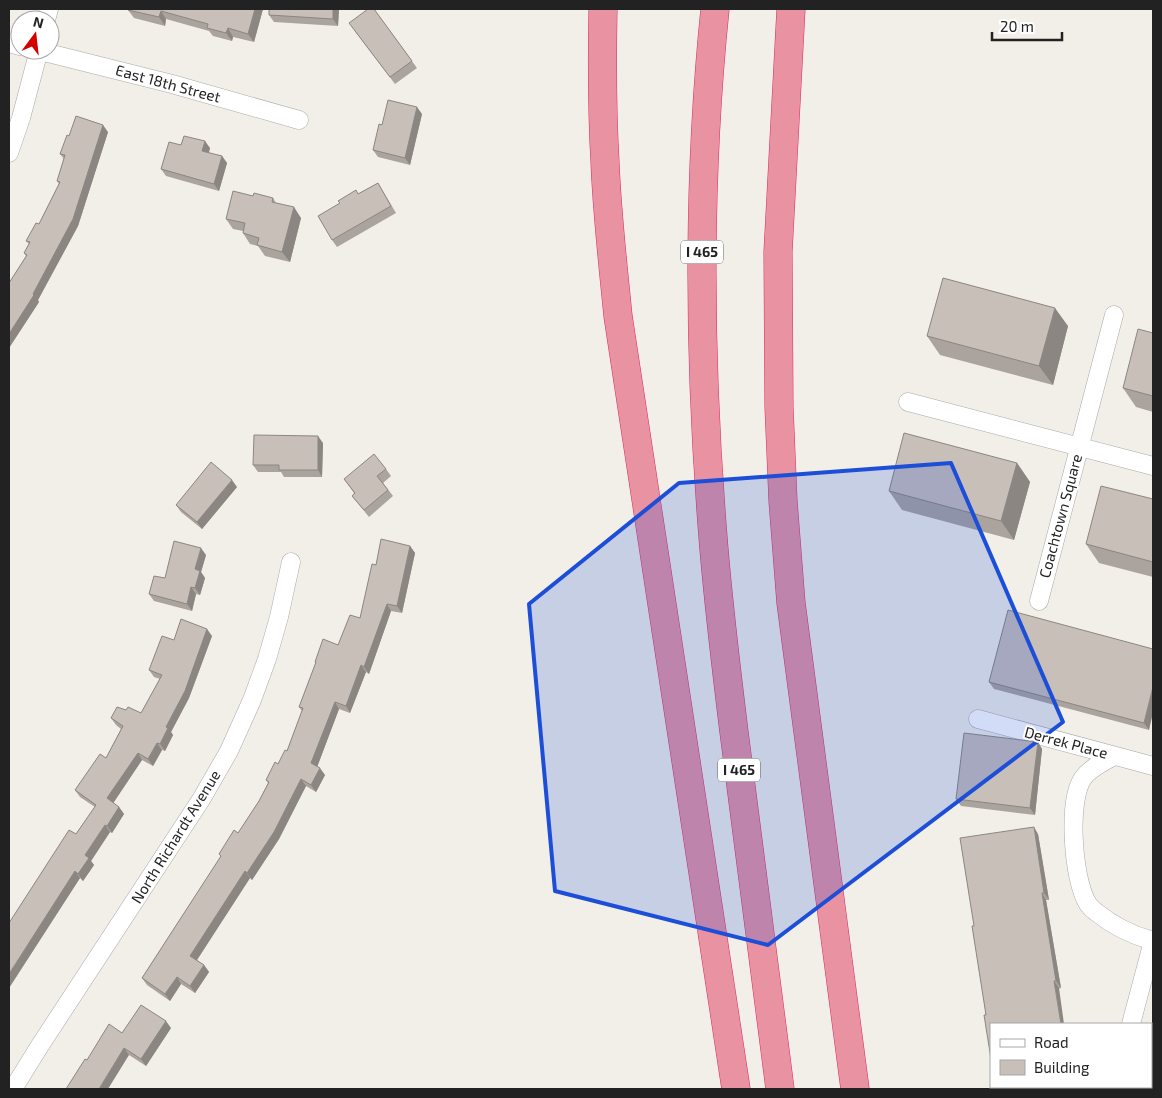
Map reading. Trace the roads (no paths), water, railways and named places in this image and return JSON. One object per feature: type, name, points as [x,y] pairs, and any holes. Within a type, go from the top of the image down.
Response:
[{"type":"highway","points":[[603,9],[602,68],[605,162],[609,230],[618,316],[736,1089]]},
{"type":"highway","name":"I 465","points":[[715,9],[711,54],[702,251],[703,350],[713,536],[719,610],[780,1089]]},
{"type":"highway","points":[[791,9],[778,252],[779,407],[784,510],[791,603],[855,1089]]},
{"type":"highway","points":[[786,118],[807,9]]},
{"type":"street","name":"East 18th Street","points":[[60,56],[172,84],[299,120]]},
{"type":"street","points":[[9,153],[21,118],[36,60]]},
{"type":"street","points":[[908,402],[1080,446],[1114,315]]},
{"type":"street","name":"Coachtown Square","points":[[1039,601],[1080,446],[1153,466]]},
{"type":"street","name":"North Richardt Avenue","points":[[13,1089],[202,798],[228,751],[246,714],[267,659],[279,617],[291,562]]},
{"type":"street","name":"Derrek Place","points":[[978,720],[1153,766]]},
{"type":"street","points":[[1114,756],[1094,768],[1083,778],[1076,796],[1074,824],[1076,856],[1079,883],[1088,905],[1107,921],[1136,936],[1153,941],[1149,976],[1131,1023]]}]
